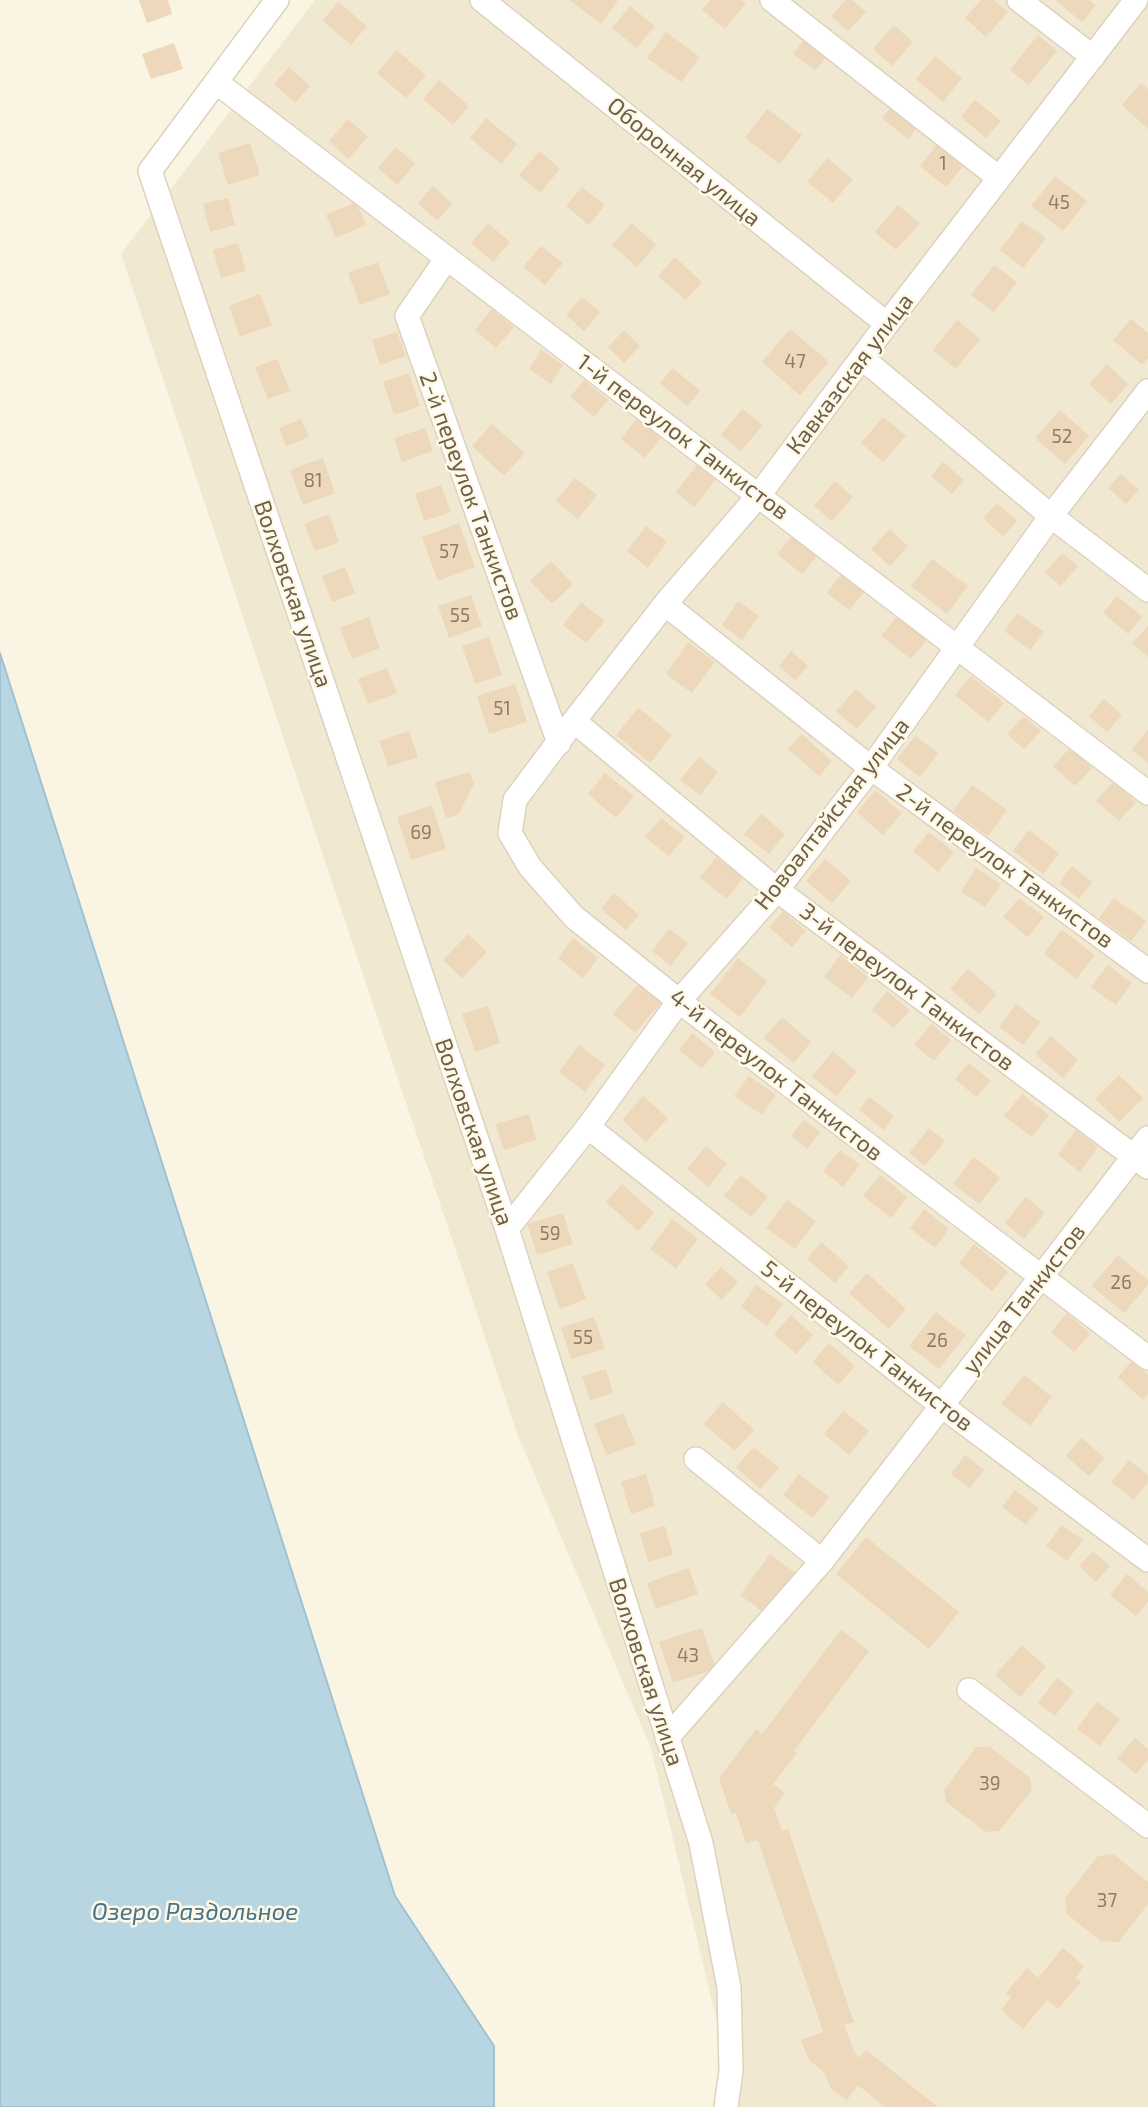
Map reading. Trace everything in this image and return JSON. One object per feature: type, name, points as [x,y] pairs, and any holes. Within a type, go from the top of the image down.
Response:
[{"type":"street","points":[[216,82],[277,0]]},
{"type":"street","name":"Оборонная улица","points":[[482,0],[887,324]]},
{"type":"street","points":[[772,0],[999,178]]},
{"type":"street","points":[[1019,0],[1093,57]]},
{"type":"street","name":"Кавказская улица","points":[[559,743],[665,604],[759,495],[1136,0]]},
{"type":"street","name":"Волховская улица","points":[[216,82],[150,171],[507,1229],[701,1843],[729,1987],[731,2071],[726,2107]]},
{"type":"street","name":"1-й переулок Танкистов","points":[[216,82],[1148,793]]},
{"type":"street","name":"2-й переулок Танкистов","points":[[447,258],[407,316],[559,743]]},
{"type":"street","points":[[862,358],[1051,516],[1148,590]]},
{"type":"street","name":"Новоалтайская улица","points":[[507,1229],[589,1127],[679,1001],[777,890],[871,768],[1051,516],[1148,391]]},
{"type":"street","name":"2-й переулок Танкистов","points":[[665,604],[871,768],[1148,971]]},
{"type":"street","name":"3-й переулок Танкистов","points":[[574,721],[777,890],[1141,1162]]},
{"type":"street","name":"4-й переулок Танкистов","points":[[559,743],[515,800],[510,833],[530,867],[574,917],[679,1001],[1148,1358]]},
{"type":"street","name":"5-й переулок Танкистов","points":[[589,1127],[942,1406],[1148,1560]]},
{"type":"street","name":"улица Танкистов","points":[[667,1738],[822,1561],[1040,1278],[1141,1162],[1148,1138]]},
{"type":"street","points":[[696,1459],[822,1561]]},
{"type":"street","points":[[969,1690],[1148,1826]]},
{"type":"shaded area","points":[[315,0],[1148,0],[1148,2107],[737,2105],[651,1748],[518,1436],[121,254]]},
{"type":"water","name":"Озеро Раздольное","points":[[0,653],[395,1896],[494,2046],[494,2107],[0,2107]]},
{"type":"building","points":[[139,0],[168,0],[172,14],[147,23]]},
{"type":"building","points":[[569,0],[618,0],[601,24]]},
{"type":"building","points":[[710,0],[742,0],[746,3],[725,29],[702,10]]},
{"type":"building","points":[[846,0],[852,0],[866,12],[848,31],[831,16]]},
{"type":"building","points":[[981,0],[993,0],[1008,12],[986,37],[965,18]]},
{"type":"building","points":[[1055,0],[1089,0],[1096,5],[1082,22]]},
{"type":"building","points":[[338,2],[367,26],[351,45],[323,21]]},
{"type":"building","points":[[630,6],[655,26],[637,48],[612,28]]},
{"type":"building","points":[[894,25],[913,42],[892,66],[873,49]]},
{"type":"building","points":[[666,32],[700,57],[681,82],[647,58]]},
{"type":"building","points":[[808,35],[830,54],[815,70],[793,54]]},
{"type":"building","points":[[1038,35],[1057,51],[1029,85],[1010,70]]},
{"type":"building","points":[[174,43],[183,69],[151,79],[142,54]]},
{"type":"building","points":[[396,50],[426,75],[406,98],[377,73]]},
{"type":"building","points":[[935,56],[962,78],[943,102],[916,79]]},
{"type":"building","points":[[289,67],[310,86],[295,103],[274,84]]},
{"type":"building","points":[[439,80],[469,106],[453,125],[423,99]]},
{"type":"building","points":[[1141,83],[1148,89],[1148,129],[1122,105]]},
{"type":"building","points":[[975,100],[1001,121],[986,138],[961,117]]},
{"type":"building","points":[[894,103],[920,124],[908,139],[882,118]]},
{"type":"building","points":[[767,109],[802,135],[780,164],[745,138]]},
{"type":"building","points":[[486,118],[517,144],[501,164],[470,138]]},
{"type":"building","points":[[348,119],[368,137],[348,159],[329,141]]},
{"type":"building","points":[[940,141],[966,163],[946,187],[920,166]]},
{"type":"building","points":[[250,143],[260,175],[228,185],[218,153]]},
{"type":"building","points":[[396,147],[415,164],[397,185],[378,168]]},
{"type":"building","points":[[540,151],[560,169],[540,193],[519,175]]},
{"type":"building","points":[[827,158],[853,179],[833,203],[807,182]]},
{"type":"building","points":[[1055,176],[1087,201],[1063,231],[1031,206]]},
{"type":"building","points":[[433,186],[452,204],[437,221],[418,203]]},
{"type":"building","points":[[582,187],[605,205],[589,225],[566,206]]},
{"type":"building","points":[[228,198],[235,225],[210,232],[203,204]]},
{"type":"building","points":[[356,202],[366,225],[336,238],[326,215]]},
{"type":"building","points":[[898,205],[920,223],[896,250],[875,232]]},
{"type":"building","points":[[1022,221],[1046,238],[1023,268],[1000,250]]},
{"type":"building","points":[[488,223],[510,242],[493,262],[471,243]]},
{"type":"building","points":[[632,223],[656,245],[637,267],[612,245]]},
{"type":"building","points":[[238,243],[246,271],[221,278],[213,250]]},
{"type":"building","points":[[541,246],[563,263],[545,285],[523,267]]},
{"type":"building","points":[[675,257],[702,282],[686,300],[658,276]]},
{"type":"building","points":[[378,262],[390,294],[360,305],[348,273]]},
{"type":"building","points":[[994,265],[1017,282],[994,312],[971,295]]},
{"type":"building","points":[[260,294],[272,325],[240,337],[229,306]]},
{"type":"building","points":[[582,297],[600,312],[584,331],[566,315]]},
{"type":"building","points":[[492,309],[514,327],[496,348],[475,330]]},
{"type":"building","points":[[1131,319],[1148,333],[1148,358],[1142,365],[1113,340]]},
{"type":"building","points":[[957,320],[980,339],[956,369],[933,350]]},
{"type":"building","points":[[790,329],[829,362],[800,395],[762,362]]},
{"type":"building","points":[[624,330],[640,346],[624,363],[608,347]]},
{"type":"building","points":[[397,332],[406,356],[380,365],[372,340]]},
{"type":"building","points":[[541,350],[563,365],[551,384],[529,369]]},
{"type":"building","points":[[277,359],[290,391],[268,399],[255,367]]},
{"type":"building","points":[[1107,364],[1128,384],[1111,404],[1089,384]]},
{"type":"building","points":[[673,368],[700,391],[687,406],[660,383]]},
{"type":"building","points":[[409,373],[420,406],[394,415],[383,382]]},
{"type":"building","points":[[584,380],[608,400],[594,417],[570,397]]},
{"type":"building","points":[[742,409],[763,425],[741,451],[721,435]]},
{"type":"building","points":[[1060,410],[1089,436],[1065,464],[1035,438]]},
{"type":"building","points":[[638,417],[662,436],[645,458],[621,439]]},
{"type":"building","points":[[883,417],[906,436],[883,462],[861,443]]},
{"type":"building","points":[[301,419],[309,437],[286,446],[279,428]]},
{"type":"building","points":[[492,424],[525,453],[504,476],[472,446]]},
{"type":"building","points":[[425,428],[433,451],[402,462],[394,438]]},
{"type":"building","points":[[323,458],[335,493],[303,505],[290,470]]},
{"type":"building","points":[[943,462],[964,480],[952,494],[931,476]]},
{"type":"building","points":[[699,463],[717,478],[694,507],[676,492]]},
{"type":"building","points":[[1121,474],[1139,490],[1126,504],[1108,488]]},
{"type":"building","points":[[575,478],[597,495],[578,519],[556,501]]},
{"type":"building","points":[[835,481],[853,497],[832,521],[814,506]]},
{"type":"building","points":[[441,485],[451,512],[424,521],[415,494]]},
{"type":"building","points":[[997,503],[1017,521],[1003,536],[983,518]]},
{"type":"building","points":[[329,514],[339,542],[315,551],[304,524]]},
{"type":"building","points":[[459,523],[475,567],[438,581],[422,537]]},
{"type":"building","points":[[646,526],[667,542],[648,568],[627,551]]},
{"type":"building","points":[[890,529],[908,546],[890,566],[871,549]]},
{"type":"building","points":[[792,536],[817,556],[802,574],[777,554]]},
{"type":"building","points":[[1062,553],[1078,566],[1061,586],[1045,573]]},
{"type":"building","points":[[932,559],[968,586],[947,614],[911,586]]},
{"type":"building","points":[[551,561],[573,584],[552,604],[530,581]]},
{"type":"building","points":[[345,567],[355,593],[332,602],[322,576]]},
{"type":"building","points":[[842,573],[865,591],[849,610],[827,593]]},
{"type":"building","points":[[471,595],[482,626],[449,638],[438,606]]},
{"type":"building","points":[[1117,596],[1142,617],[1128,634],[1103,613]]},
{"type":"building","points":[[738,601],[759,616],[742,640],[722,625]]},
{"type":"building","points":[[581,602],[605,621],[586,643],[563,625]]},
{"type":"building","points":[[1017,613],[1044,632],[1030,650],[1004,631]]},
{"type":"building","points":[[899,614],[929,637],[911,659],[881,636]]},
{"type":"building","points":[[369,617],[380,648],[352,659],[340,628]]},
{"type":"building","points":[[1148,626],[1148,657],[1132,643]]},
{"type":"building","points":[[489,637],[502,675],[475,684],[462,646]]},
{"type":"building","points":[[688,642],[715,662],[692,693],[666,674]]},
{"type":"building","points":[[791,651],[808,666],[795,680],[779,666]]},
{"type":"building","points":[[387,668],[397,693],[368,704],[358,679]]},
{"type":"building","points":[[971,676],[1004,703],[988,722],[955,695]]},
{"type":"building","points":[[515,684],[527,722],[489,734],[477,696]]},
{"type":"building","points":[[856,689],[876,707],[857,729],[836,711]]},
{"type":"building","points":[[1104,699],[1122,715],[1107,732],[1089,716]]},
{"type":"building","points":[[638,708],[672,735],[650,763],[616,735]]},
{"type":"building","points":[[1024,716],[1041,731],[1024,749],[1007,734]]},
{"type":"building","points":[[1148,729],[1148,763],[1132,750]]},
{"type":"building","points":[[409,731],[418,757],[388,767],[379,741]]},
{"type":"building","points":[[801,734],[832,761],[819,776],[788,749]]},
{"type":"building","points":[[915,736],[938,753],[920,777],[897,759]]},
{"type":"building","points":[[1070,748],[1092,768],[1075,786],[1053,766]]},
{"type":"building","points":[[699,757],[718,772],[700,795],[680,780]]},
{"type":"building","points":[[470,772],[474,784],[458,815],[446,818],[435,782]]},
{"type":"building","points":[[605,773],[634,796],[616,818],[588,794]]},
{"type":"building","points":[[1113,782],[1136,802],[1119,821],[1096,801]]},
{"type":"building","points":[[972,785],[1007,810],[988,836],[953,811]]},
{"type":"building","points":[[875,790],[902,813],[883,835],[857,812]]},
{"type":"building","points":[[432,805],[446,849],[411,860],[397,817]]},
{"type":"building","points":[[761,814],[785,834],[769,854],[744,834]]},
{"type":"building","points":[[661,818],[685,837],[669,856],[645,837]]},
{"type":"building","points":[[1029,830],[1059,853],[1043,874],[1013,851]]},
{"type":"building","points":[[929,832],[954,852],[938,872],[913,851]]},
{"type":"building","points":[[716,857],[743,878],[727,899],[700,878]]},
{"type":"building","points":[[825,859],[851,881],[832,903],[806,881]]},
{"type":"building","points":[[1072,866],[1092,882],[1079,899],[1059,883]]},
{"type":"building","points":[[976,868],[1001,884],[985,907],[961,892]]},
{"type":"building","points":[[614,893],[639,915],[626,930],[601,909]]},
{"type":"building","points":[[1019,898],[1044,917],[1028,937],[1003,917]]},
{"type":"building","points":[[1114,898],[1146,921],[1131,941],[1099,918]]},
{"type":"building","points":[[783,911],[806,931],[792,947],[769,927]]},
{"type":"building","points":[[669,929],[688,943],[671,966],[652,951]]},
{"type":"building","points":[[1062,930],[1095,955],[1076,979],[1044,953]]},
{"type":"building","points":[[468,934],[487,952],[462,978],[443,960]]},
{"type":"building","points":[[573,938],[598,958],[583,978],[558,958]]},
{"type":"building","points":[[840,955],[868,977],[852,998],[824,977]]},
{"type":"building","points":[[738,958],[767,981],[740,1017],[710,994]]},
{"type":"building","points":[[1108,965],[1132,983],[1116,1005],[1091,987]]},
{"type":"building","points":[[968,969],[997,994],[979,1014],[950,989]]},
{"type":"building","points":[[639,983],[661,1003],[635,1033],[613,1014]]},
{"type":"building","points":[[887,991],[910,1010],[894,1028],[872,1010]]},
{"type":"building","points":[[1016,1004],[1040,1022],[1023,1045],[999,1027]]},
{"type":"building","points":[[488,1006],[500,1043],[475,1052],[462,1014]]},
{"type":"building","points":[[782,1017],[811,1042],[794,1063],[764,1038]]},
{"type":"building","points":[[931,1024],[951,1040],[934,1061],[914,1045]]},
{"type":"building","points":[[692,1033],[715,1052],[702,1069],[679,1050]]},
{"type":"building","points":[[1051,1036],[1078,1060],[1063,1078],[1035,1054]]},
{"type":"building","points":[[579,1045],[605,1065],[585,1092],[559,1072]]},
{"type":"building","points":[[833,1051],[857,1072],[836,1096],[812,1076]]},
{"type":"building","points":[[969,1063],[991,1081],[976,1097],[955,1079]]},
{"type":"building","points":[[1119,1075],[1143,1098],[1119,1122],[1095,1099]]},
{"type":"building","points":[[749,1076],[776,1095],[762,1115],[734,1096]]},
{"type":"building","points":[[1022,1094],[1049,1115],[1032,1137],[1004,1116]]},
{"type":"building","points":[[643,1096],[668,1118],[646,1142],[622,1120]]},
{"type":"building","points":[[869,1097],[894,1116],[884,1130],[859,1110]]},
{"type":"building","points":[[529,1114],[536,1140],[504,1150],[496,1124]]},
{"type":"building","points":[[804,1120],[820,1132],[807,1149],[791,1136]]},
{"type":"building","points":[[929,1128],[945,1141],[925,1166],[909,1153]]},
{"type":"building","points":[[1076,1130],[1098,1147],[1080,1172],[1058,1155]]},
{"type":"building","points":[[706,1146],[727,1164],[708,1187],[687,1169]]},
{"type":"building","points":[[840,1150],[860,1165],[843,1187],[823,1171]]},
{"type":"building","points":[[974,1157],[1000,1178],[979,1204],[953,1184]]},
{"type":"building","points":[[741,1175],[768,1197],[751,1217],[724,1196]]},
{"type":"building","points":[[880,1175],[907,1197],[891,1218],[863,1196]]},
{"type":"building","points":[[622,1184],[654,1213],[638,1231],[606,1202]]},
{"type":"building","points":[[1026,1197],[1045,1213],[1024,1239],[1005,1223]]},
{"type":"building","points":[[787,1200],[816,1221],[795,1249],[766,1228]]},
{"type":"building","points":[[924,1209],[949,1229],[935,1248],[910,1228]]},
{"type":"building","points":[[563,1213],[573,1244],[537,1255],[527,1224]]},
{"type":"building","points":[[672,1219],[698,1239],[676,1269],[650,1249]]},
{"type":"building","points":[[821,1242],[849,1266],[835,1283],[807,1259]]},
{"type":"building","points":[[974,1244],[1008,1272],[992,1291],[959,1263]]},
{"type":"building","points":[[1118,1255],[1148,1280],[1148,1285],[1124,1313],[1092,1286]]},
{"type":"building","points":[[573,1263],[586,1299],[560,1309],[547,1272]]},
{"type":"building","points":[[721,1267],[738,1282],[722,1300],[705,1284]]},
{"type":"building","points":[[867,1273],[906,1309],[889,1329],[849,1293]]},
{"type":"building","points":[[756,1285],[783,1304],[767,1326],[741,1307]]},
{"type":"building","points":[[936,1312],[966,1335],[939,1369],[909,1346]]},
{"type":"building","points":[[1067,1313],[1090,1334],[1074,1352],[1051,1332]]},
{"type":"building","points":[[791,1315],[813,1335],[796,1354],[774,1334]]},
{"type":"building","points":[[594,1317],[605,1349],[571,1359],[561,1327]]},
{"type":"building","points":[[829,1343],[855,1366],[838,1385],[813,1362]]},
{"type":"building","points":[[1132,1361],[1148,1375],[1148,1394],[1143,1400],[1118,1377]]},
{"type":"building","points":[[606,1369],[613,1393],[590,1400],[582,1376]]},
{"type":"building","points":[[1024,1375],[1052,1397],[1030,1426],[1001,1404]]},
{"type":"building","points":[[723,1402],[754,1430],[735,1451],[704,1424]]},
{"type":"building","points":[[843,1411],[869,1431],[849,1455],[824,1434]]},
{"type":"building","points":[[623,1413],[636,1444],[607,1455],[594,1424]]},
{"type":"building","points":[[1081,1438],[1105,1458],[1089,1476],[1066,1456]]},
{"type":"building","points":[[754,1447],[779,1468],[760,1489],[736,1467]]},
{"type":"building","points":[[965,1455],[984,1470],[970,1488],[951,1474]]},
{"type":"building","points":[[1129,1460],[1148,1475],[1148,1482],[1134,1500],[1111,1482]]},
{"type":"building","points":[[646,1474],[655,1506],[631,1514],[621,1482]]},
{"type":"building","points":[[799,1474],[829,1497],[813,1518],[783,1495]]},
{"type":"building","points":[[1015,1490],[1039,1508],[1026,1525],[1002,1507]]},
{"type":"building","points":[[1062,1525],[1083,1540],[1067,1561],[1046,1546]]},
{"type":"building","points":[[665,1526],[673,1555],[648,1562],[640,1533]]},
{"type":"building","points":[[866,1537],[959,1612],[929,1649],[836,1574]]},
{"type":"building","points":[[1093,1551],[1110,1566],[1096,1582],[1079,1566]]},
{"type":"building","points":[[770,1554],[797,1574],[767,1615],[740,1595]]},
{"type":"building","points":[[689,1568],[698,1594],[656,1609],[647,1583]]},
{"type":"building","points":[[1127,1574],[1148,1592],[1148,1602],[1136,1616],[1110,1595]]},
{"type":"building","points":[[702,1628],[716,1669],[673,1683],[659,1642]]},
{"type":"building","points":[[841,1630],[869,1651],[794,1751],[797,1753],[773,1784],[785,1793],[774,1808],[782,1831],[788,1829],[854,2022],[844,2025],[854,2051],[859,2058],[866,2050],[938,2107],[885,2107],[858,2085],[847,2100],[831,2089],[824,2072],[809,2060],[801,2040],[823,2032],[758,1840],[746,1843],[736,1813],[731,1814],[719,1778],[756,1729],[762,1734]]},
{"type":"building","points":[[1022,1645],[1046,1667],[1020,1697],[995,1675]]},
{"type":"building","points":[[1057,1678],[1074,1691],[1055,1716],[1038,1703]]},
{"type":"building","points":[[1097,1702],[1120,1719],[1100,1746],[1077,1729]]},
{"type":"building","points":[[1135,1738],[1148,1749],[1148,1760],[1136,1774],[1117,1758]]},
{"type":"building","points":[[989,1746],[1030,1778],[1032,1790],[999,1831],[986,1832],[946,1802],[944,1790],[976,1747]]},
{"type":"building","points":[[1113,1854],[1148,1882],[1148,1904],[1119,1942],[1101,1941],[1067,1914],[1065,1898],[1098,1856]]},
{"type":"building","points":[[1063,1948],[1084,1966],[1075,1978],[1081,1982],[1058,2009],[1047,2000],[1023,2029],[1001,2010],[1011,1997],[1006,1993],[1027,1968],[1038,1978]]}]
